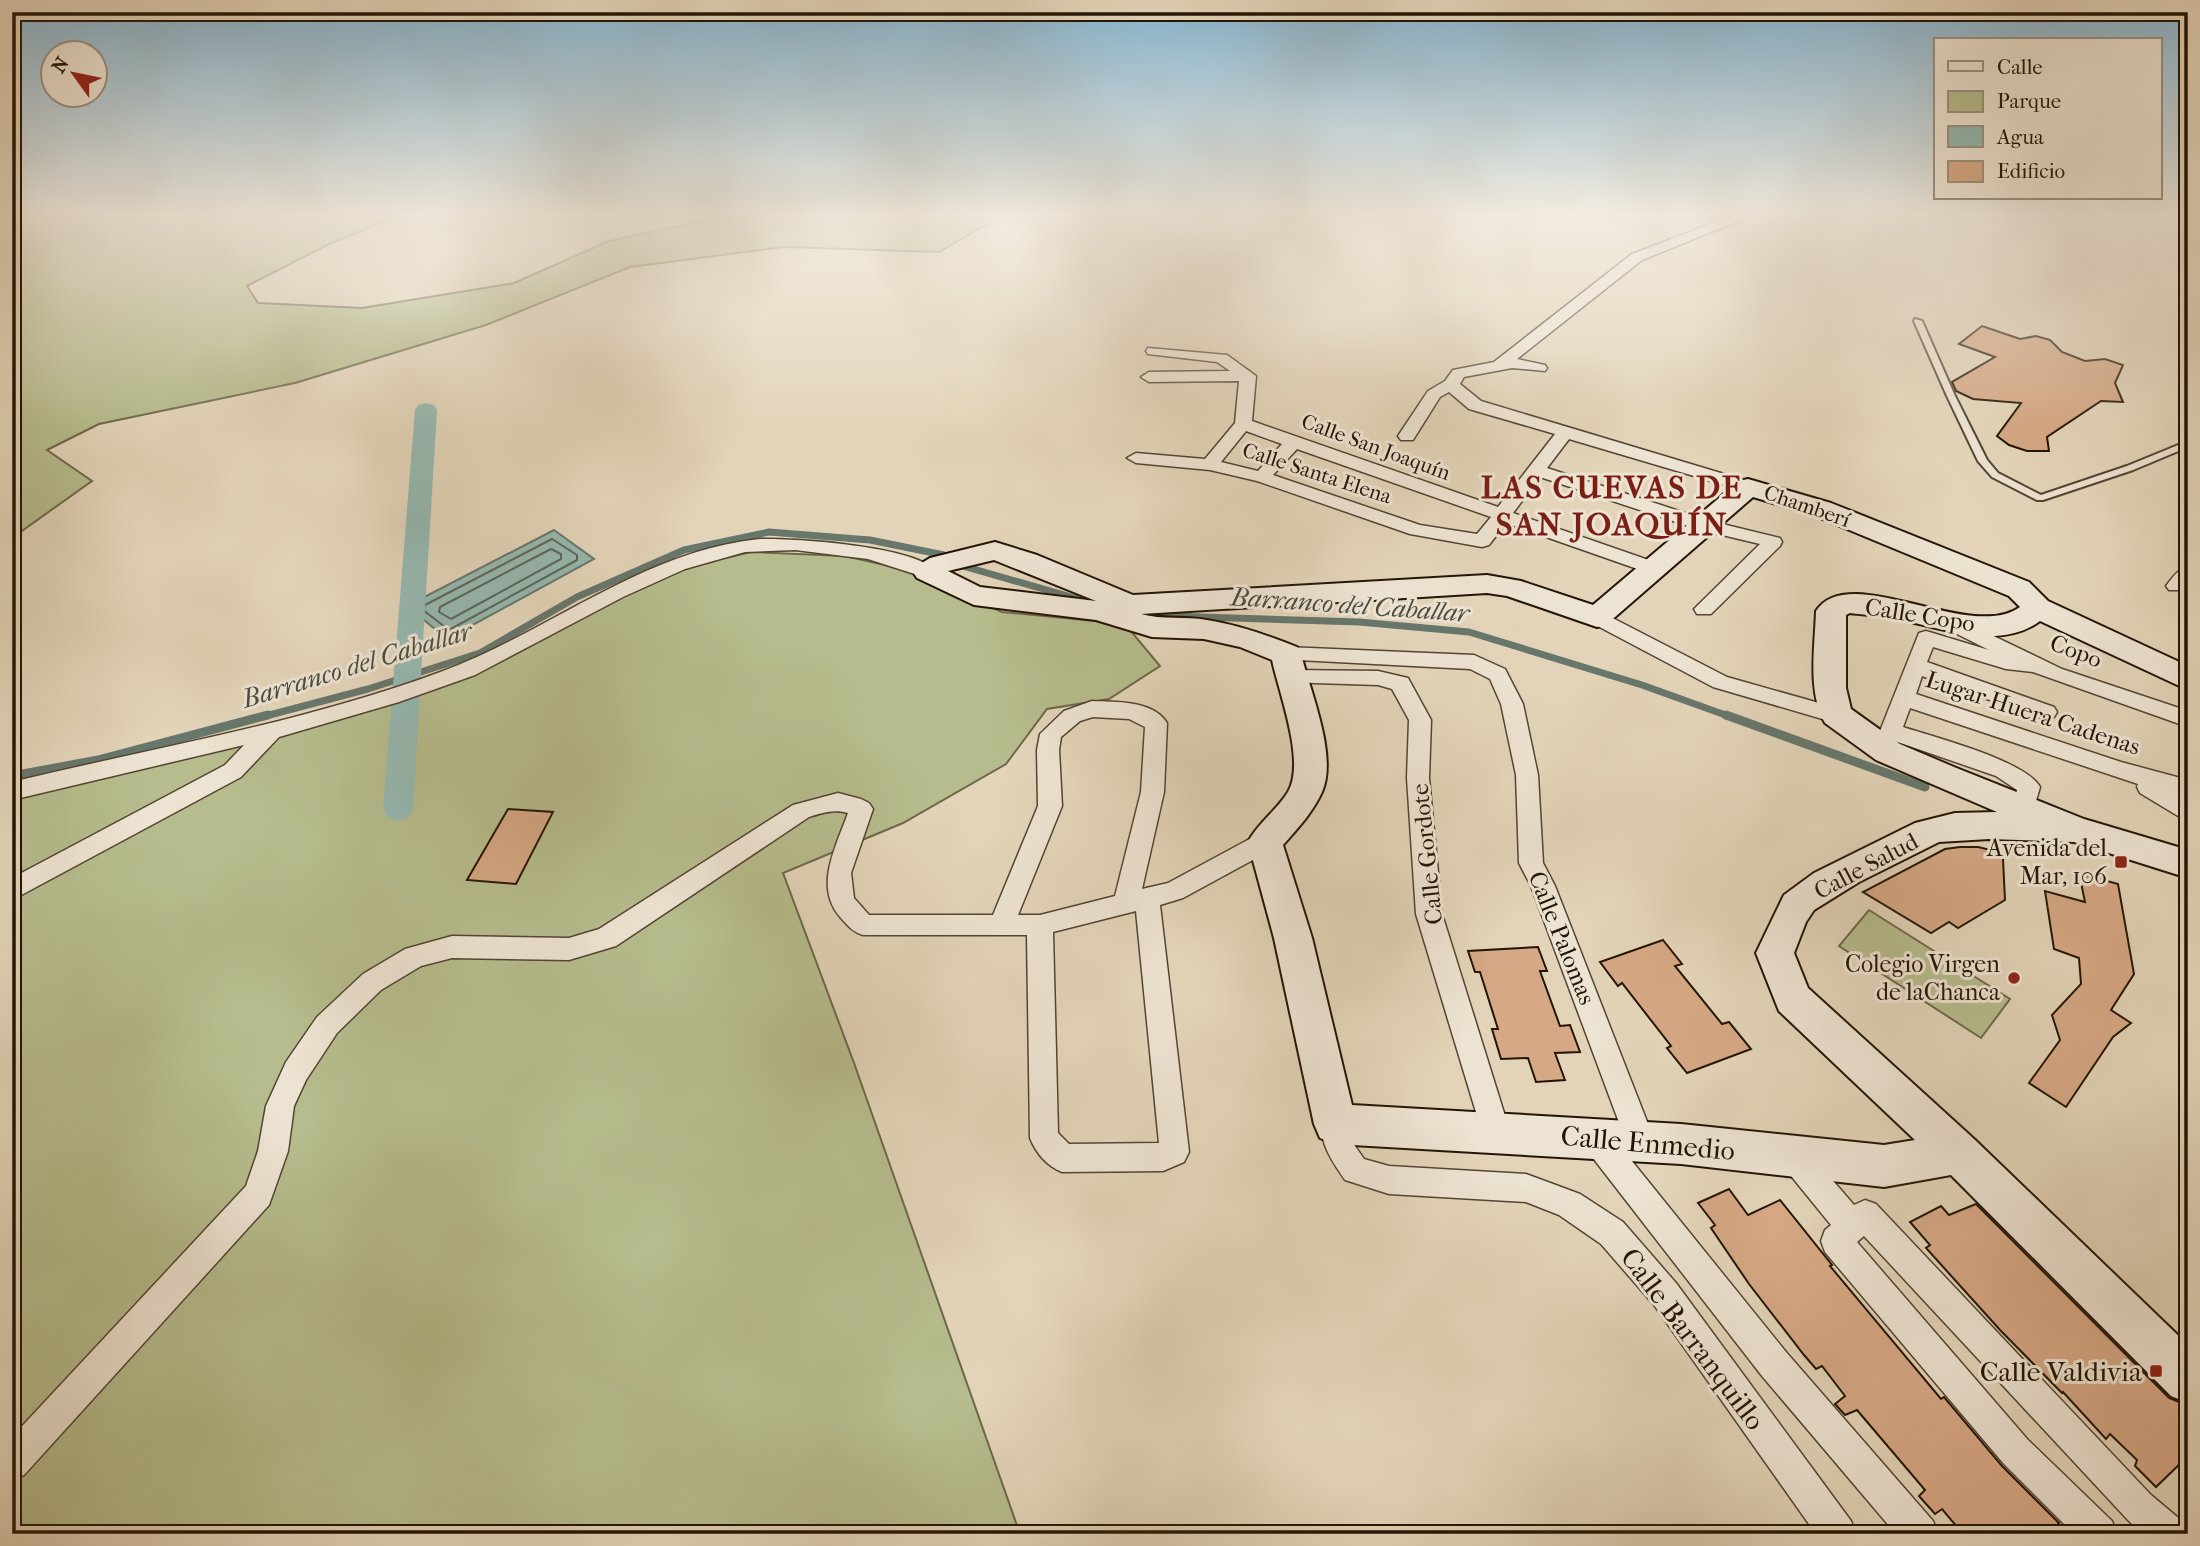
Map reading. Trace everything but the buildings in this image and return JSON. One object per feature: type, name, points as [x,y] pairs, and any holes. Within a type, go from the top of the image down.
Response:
[{"type":"street","points":[[1498,366],[1602,284]]},
{"type":"street","points":[[1154,351],[1221,358],[1248,376]]},
{"type":"street","points":[[1407,436],[1434,394],[1451,384],[1459,373],[1512,363],[1539,368]]},
{"type":"street","points":[[1149,377],[1248,376]]},
{"type":"street","points":[[1210,465],[1242,424],[1248,376]]},
{"type":"street","name":"Chamberí","points":[[1451,384],[1466,400],[1475,405],[1822,509],[2019,589],[2038,608],[2188,679]]},
{"type":"street","name":"Calle San Joaquín","points":[[1242,424],[1653,568]]},
{"type":"street","points":[[1502,515],[1566,431]]},
{"type":"street","points":[[1262,477],[1294,441]]},
{"type":"street","name":"Calle Santa Elena","points":[[1136,458],[1210,465],[1262,477],[1417,530],[1482,541],[1502,515]]},
{"type":"street","points":[[1535,470],[1704,525],[1773,542],[1704,609]]},
{"type":"street","points":[[1597,617],[1748,486]]},
{"type":"street","points":[[12,791],[95,769],[271,732],[377,701],[492,659],[619,589],[680,564],[747,546],[796,545],[882,556],[934,568],[974,596],[1097,611],[1152,627],[1204,629],[1248,639],[1288,666],[1310,755],[1307,790],[1265,842],[1174,891],[1040,925],[863,925],[842,902],[839,873],[861,809],[848,802],[830,801],[801,811],[607,938],[569,949],[452,947],[414,957],[372,982],[327,1025],[296,1071],[280,1106],[273,1151],[258,1195],[12,1463]]},
{"type":"street","points":[[934,568],[972,555],[995,551],[1027,561],[1130,605],[1487,583],[1511,587],[1597,617],[1720,682],[1836,715],[1888,752],[1956,782],[2074,829],[2188,864]]},
{"type":"street","name":"Calle Copo","points":[[1836,715],[1830,688],[1831,611],[1845,603],[1880,607],[1950,622],[1997,627],[2019,622],[2038,608]]},
{"type":"street","name":"Copo","points":[[1950,622],[2054,674],[2188,719]]},
{"type":"street","points":[[2024,809],[2029,787],[2004,770],[1891,731],[1926,638],[2006,662],[2036,665]]},
{"type":"street","name":"Calle Palomas","points":[[1288,666],[1474,662],[1499,674],[1512,704],[1527,775],[1531,863],[1543,886],[1640,1142]]},
{"type":"street","name":"Calle Gordote","points":[[1288,666],[1400,683],[1420,720],[1418,778],[1429,914],[1496,1132]]},
{"type":"street","points":[[1916,667],[2046,712]]},
{"type":"street","name":"Lugar Huera Cadenas","points":[[1903,698],[2118,770],[2188,789]]},
{"type":"street","points":[[1001,926],[1050,806],[1048,750],[1051,734],[1072,716],[1093,709],[1133,711],[1156,723],[1157,740],[1136,902],[1174,1153],[1163,1157],[1062,1158],[1044,1138],[1040,925]]},
{"type":"street","points":[[12,890],[233,771],[271,732]]},
{"type":"street","points":[[2118,770],[2182,806],[2188,813]]},
{"type":"street","points":[[1938,829],[1956,782]]},
{"type":"street","name":"Calle Salud","points":[[1959,1153],[1793,999],[1775,953],[1785,927],[1801,901],[1898,845],[1938,829],[1982,826],[2074,829]]},
{"type":"street","name":"Calle Barranquillo","points":[[1265,842],[1293,938],[1340,1148],[1355,1170],[1389,1180],[1526,1188],[1569,1204],[1612,1233],[1665,1294],[1838,1534]]},
{"type":"street","name":"Calle Enmedio","points":[[1335,1124],[1640,1142],[1884,1166],[1959,1153]]},
{"type":"street","points":[[1596,1139],[1774,1364],[1920,1534]]},
{"type":"street","points":[[1959,1153],[2188,1380]]},
{"type":"street","points":[[1793,1156],[1852,1226]]},
{"type":"street","points":[[2099,1534],[2015,1452],[1836,1241],[1865,1215],[2138,1507],[2169,1534]]},
{"type":"lane","points":[[1918,321],[1983,461],[1995,475],[2021,490],[2040,498],[2130,468],[2188,444]]},
{"type":"green space","points":[[12,284],[251,284],[247,286],[258,303],[362,308],[507,284],[587,284],[486,325],[295,383],[99,424],[47,450],[92,481],[12,538]]},
{"type":"green space","points":[[752,552],[845,556],[907,570],[1002,612],[1125,624],[1160,666],[1109,699],[1047,709],[1006,764],[903,823],[783,873],[854,1063],[1020,1534],[12,1534],[12,798],[299,731],[412,696],[491,666],[663,577],[701,564]]},
{"type":"green space","points":[[1869,910],[2010,999],[1981,1038],[1839,946]]},
{"type":"water","points":[[554,530],[594,559],[447,639],[407,606]]},
{"type":"waterway","points":[[398,809],[426,410]]},
{"type":"waterway","name":"Barranco del Caballar","points":[[262,717],[368,689],[480,653],[577,597],[684,550],[769,532],[870,540],[944,555]]},
{"type":"waterway","name":"Barranco del Caballar","points":[[963,566],[1085,601]]},
{"type":"waterway","name":"Barranco del Caballar","points":[[1138,615],[1359,622],[1469,632],[1642,685],[1731,717]]},
{"type":"waterway","name":"Barranco del Caballar","points":[[12,776],[98,760],[268,715]]},
{"type":"waterway","name":"Barranco del Caballar","points":[[1726,715],[1925,787]]},
{"type":"place","name":"Avenida del Mar, 106","points":[[2121,862]]},
{"type":"place","name":"Colegio Virgen de laChanca","points":[[2014,978]]},
{"type":"place","name":"Calle Valdivia","points":[[2156,1371]]},
{"type":"district","name":"LAS CUEVAS DE SAN JOAQUÍN","points":[[1612,506]]}]
